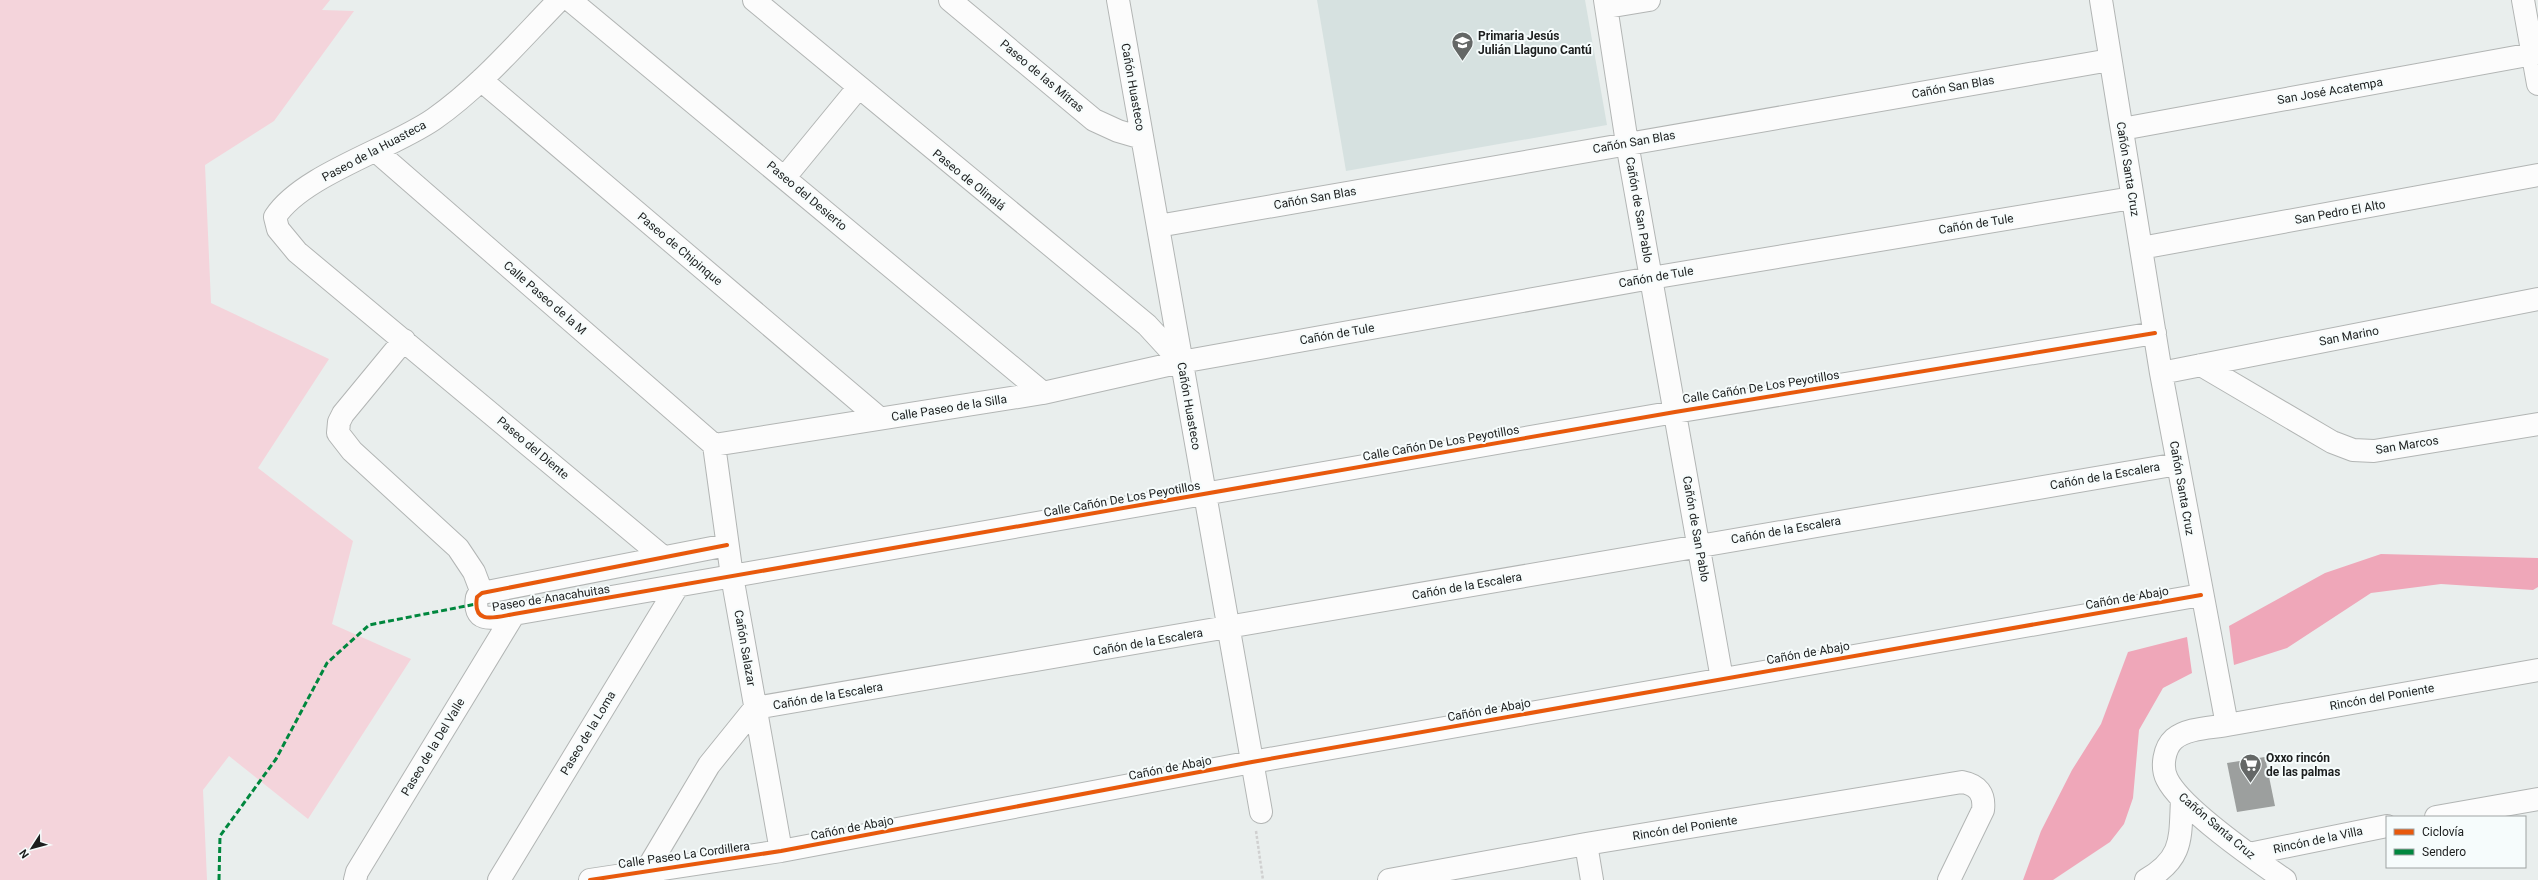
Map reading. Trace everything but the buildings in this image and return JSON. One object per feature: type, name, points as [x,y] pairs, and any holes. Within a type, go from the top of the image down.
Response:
[{"type":"street","name":"Paseo de la Huasteca","points":[[275,217],[286,201],[326,176],[402,139],[434,119],[481,80],[559,0]]},
{"type":"street","name":"Paseo del Desierto","points":[[570,0],[785,177],[1043,393]]},
{"type":"street","name":"Paseo de Olinalá","points":[[754,0],[858,88],[1147,326],[1181,362]]},
{"type":"street","name":"Paseo de las Mitras","points":[[950,0],[1094,120],[1118,131],[1142,138]]},
{"type":"street","name":"Cañón Huasteco","points":[[1118,0],[1261,812]]},
{"type":"street","points":[[1606,4],[1649,0]]},
{"type":"street","points":[[2523,0],[2535,53],[2538,84]]},
{"type":"street","name":"Cañón Santa Cruz","points":[[2106,1],[2110,60],[2132,198],[2142,248],[2161,373],[2201,595],[2227,725],[2183,733],[2174,739],[2166,749],[2164,763],[2167,778],[2182,799],[2249,854],[2285,880]]},
{"type":"street","name":"Cañón de San Pablo","points":[[1606,4],[1627,143],[1722,679]]},
{"type":"street","name":"San José Acatempa","points":[[2122,129],[2535,53]]},
{"type":"street","name":"Cañón San Blas","points":[[1158,226],[1627,143],[2110,60]]},
{"type":"street","name":"Paseo de Chipinque","points":[[481,80],[879,418]]},
{"type":"street","points":[[785,177],[858,88]]},
{"type":"street","name":"Calle Paseo de la M","points":[[376,151],[714,445]]},
{"type":"street","name":"San Pedro El Alto","points":[[2142,248],[2538,175]]},
{"type":"street","name":"Cañón de Tule","points":[[1181,362],[1651,278],[2132,198]]},
{"type":"street","name":"Paseo del Diente","points":[[275,217],[278,229],[296,252],[663,556]]},
{"type":"street","name":"San Marino","points":[[2161,373],[2538,299]]},
{"type":"street","name":"Calle Cañón De Los Peyotillos","points":[[732,576],[1205,495],[1674,412],[2155,333]]},
{"type":"street","points":[[404,340],[343,414],[339,422],[338,433],[352,450],[458,548],[474,572],[482,593]]},
{"type":"street","name":"Calle Paseo de la Silla","points":[[714,445],[1043,393],[1181,362]]},
{"type":"street","name":"San Marcos","points":[[2201,365],[2332,442],[2353,450],[2374,451],[2538,424]]},
{"type":"street","name":"Cañón Salazar","points":[[714,445],[732,576],[781,851]]},
{"type":"street","name":"Cañón de la Escalera","points":[[755,708],[1228,628],[1699,544],[2178,464]]},
{"type":"street","name":"Paseo de Anacahuitas","points":[[727,545],[663,556],[482,593],[477,597],[476,604],[480,615],[488,618],[676,587],[732,576]]},
{"type":"street","name":"Paseo de la Loma","points":[[498,880],[676,587]]},
{"type":"street","name":"Cañón de Abajo","points":[[781,851],[1252,762],[2201,595]]},
{"type":"street","name":"Paseo de la Del Valle","points":[[355,880],[357,872],[514,614]]},
{"type":"street","name":"Rincón del Poniente","points":[[2227,725],[2538,670]]},
{"type":"street","points":[[646,871],[710,765],[755,708]]},
{"type":"street","name":"Rincón del Poniente","points":[[1390,880],[1586,844],[1962,782],[1971,784],[1979,790],[1984,799],[1983,810],[1949,880]]},
{"type":"street","points":[[2146,880],[2163,870],[2174,856],[2180,838],[2182,799]]},
{"type":"street","points":[[2442,816],[2538,799]]},
{"type":"street","name":"Rincón de la Villa","points":[[2249,854],[2386,826]]},
{"type":"street","points":[[1586,844],[1592,880]]},
{"type":"street","name":"Calle Paseo La Cordillera","points":[[590,880],[781,851]]},
{"type":"path","points":[[1258,848],[1263,880]]},
{"type":"shaded area","points":[[0,0],[330,0],[322,10],[354,11],[274,121],[205,165],[211,303],[329,359],[258,468],[353,541],[332,624],[411,659],[308,819],[229,756],[203,790],[207,880],[0,880]]},
{"type":"shaded area","name":"Primaria Jesús Julián Llaguno Cantú","points":[[1317,0],[1585,0],[1607,125],[1346,171]]},
{"type":"shaded area","points":[[2381,554],[2538,558],[2538,587],[2533,590],[2441,584],[2371,593],[2287,648],[2234,665],[2229,626],[2325,573]]},
{"type":"shaded area","points":[[2187,637],[2192,673],[2163,688],[2139,730],[2133,798],[2124,824],[2110,842],[2053,880],[2023,880],[2041,831],[2072,770],[2101,724],[2128,652]]},
{"type":"marked path","points":[[219,880],[220,836],[276,759],[327,663],[369,625],[476,604]]},
{"type":"cycle path","points":[[727,545],[482,593],[477,597],[476,606],[478,612],[482,616],[487,618],[500,617],[1675,412],[2155,333]]},
{"type":"cycle path","points":[[590,880],[781,851],[1252,762],[2201,595]]},
{"type":"place","name":"Primaria Jesús Julián Llaguno Cantú","points":[[1462,62]]},
{"type":"place","name":"Oxxo rincón de las palmas","points":[[2251,784]]}]
